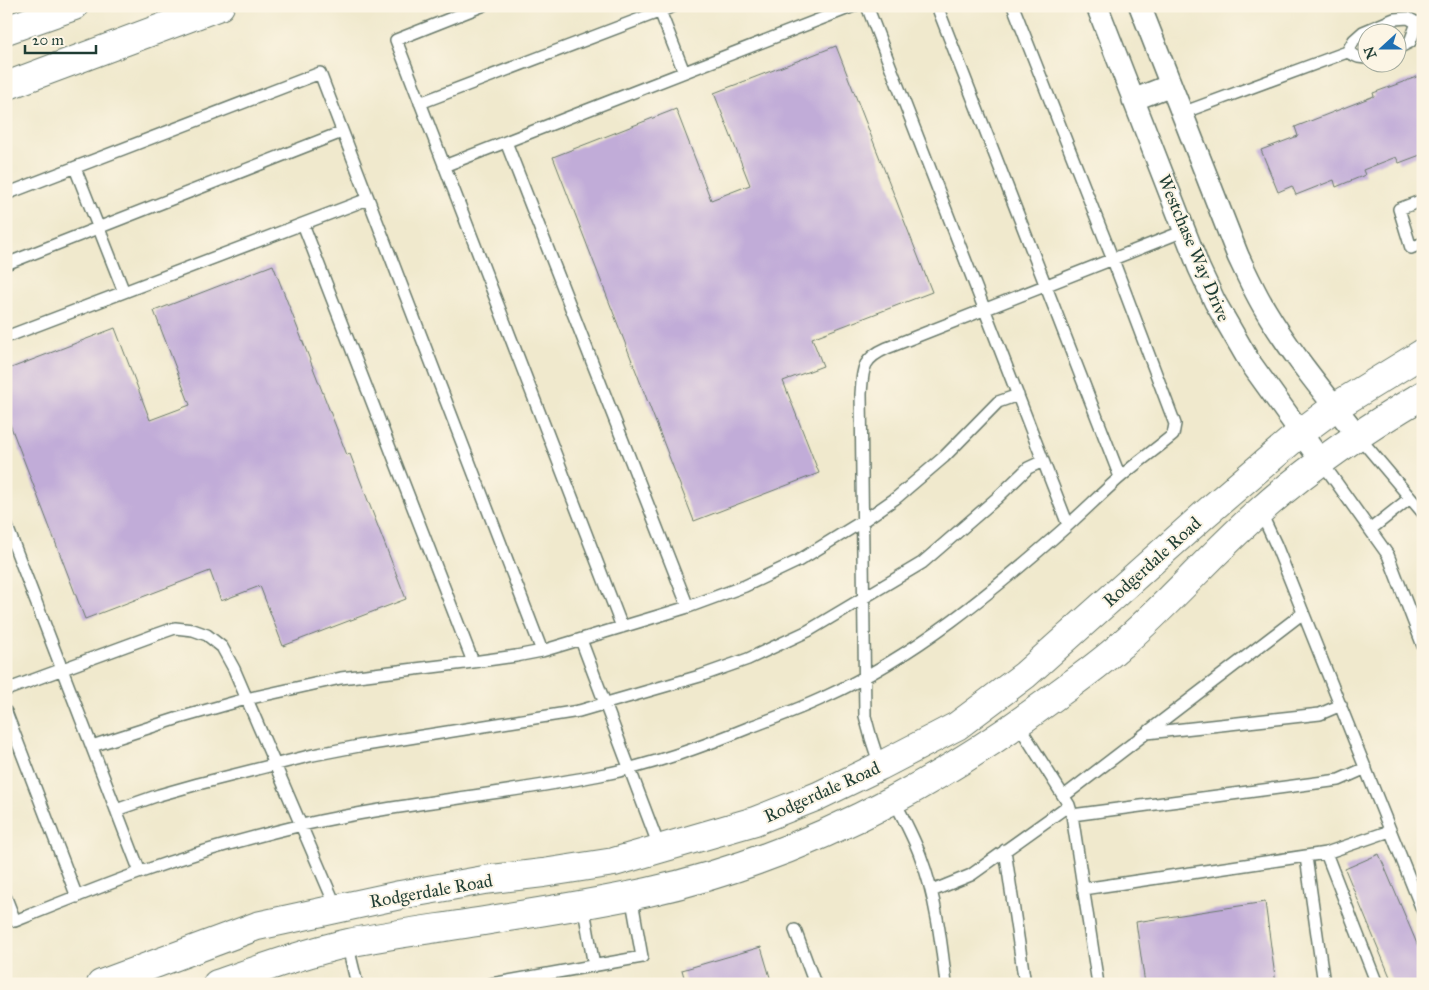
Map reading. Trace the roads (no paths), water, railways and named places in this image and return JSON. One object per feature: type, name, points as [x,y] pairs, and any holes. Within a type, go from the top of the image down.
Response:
[{"type":"main road","points":[[6,30],[74,6]]},
{"type":"main road","points":[[6,86],[220,6]]},
{"type":"main road","name":"Rodgerdale Road","points":[[102,984],[257,926],[338,910],[400,895],[614,862],[755,821],[818,796],[957,726],[1025,675],[1204,515],[1300,433],[1335,407],[1423,353]]},
{"type":"main road","name":"Rodgerdale Road","points":[[217,984],[274,963],[347,944],[631,895],[714,875],[831,831],[894,800],[964,760],[1018,724],[1119,647],[1165,605],[1260,511],[1321,461],[1358,435],[1423,395]]},
{"type":"main road","points":[[880,766],[894,800]]},
{"type":"main road","points":[[755,821],[768,856]]},
{"type":"main road","points":[[338,910],[347,944]]},
{"type":"street","name":"Westchase Way Drive","points":[[1097,6],[1184,231],[1215,302],[1248,361],[1321,461]]},
{"type":"street","points":[[1140,6],[1238,256],[1250,282],[1283,337],[1358,435]]},
{"type":"street","points":[[1133,100],[1171,85]]},
{"type":"lane","points":[[482,6],[396,40],[622,627]]},
{"type":"lane","points":[[420,103],[659,9],[674,6]]},
{"type":"lane","points":[[444,166],[854,6]]},
{"type":"lane","points":[[867,6],[1068,525]]},
{"type":"lane","points":[[937,6],[1120,477]]},
{"type":"lane","points":[[6,898],[15,921],[140,872],[198,853],[302,825],[602,775],[710,744],[826,696],[865,677],[915,648],[976,603],[1068,525],[1120,477],[1174,435],[1175,424],[1013,6]]},
{"type":"lane","points":[[659,9],[684,72]]},
{"type":"lane","points":[[1182,113],[1348,52],[1354,40],[1362,32],[1394,19],[1408,18],[1420,22],[1410,42],[1406,44]]},
{"type":"lane","points":[[1348,52],[1356,56]]},
{"type":"lane","points":[[6,194],[320,72],[542,651]]},
{"type":"lane","points":[[6,264],[342,132]]},
{"type":"lane","points":[[506,142],[688,607]]},
{"type":"lane","points":[[75,168],[124,292]]},
{"type":"lane","points":[[6,337],[368,199]]},
{"type":"lane","points":[[1423,200],[1399,209],[1411,248],[1423,243]]},
{"type":"lane","points":[[303,224],[473,662]]},
{"type":"lane","points":[[880,766],[870,738],[865,716],[861,394],[864,367],[874,354],[1184,231]]},
{"type":"lane","points":[[92,746],[246,699],[341,678],[473,662],[542,651],[688,607],[744,586],[798,561],[896,498],[923,476],[998,402],[1018,395]]},
{"type":"lane","points":[[1358,435],[1423,513]]},
{"type":"lane","points":[[116,810],[159,795],[275,763],[359,746],[579,711],[700,676],[748,659],[808,631],[922,563],[997,498],[1028,468],[1044,461]]},
{"type":"lane","points":[[1321,461],[1388,555],[1423,646]]},
{"type":"lane","points":[[1371,529],[1410,498]]},
{"type":"lane","points":[[1260,511],[1276,545],[1423,912]]},
{"type":"lane","points":[[6,524],[140,872]]},
{"type":"lane","points":[[932,891],[971,875],[1069,805],[1146,734],[1303,613]]},
{"type":"lane","points":[[6,690],[175,628],[193,630],[207,636],[222,647],[234,668],[338,910]]},
{"type":"lane","points":[[581,640],[660,849]]},
{"type":"lane","points":[[1146,734],[1320,714],[1340,705]]},
{"type":"lane","points":[[6,712],[77,897]]},
{"type":"lane","points":[[1018,724],[1069,805],[1098,984]]},
{"type":"lane","points":[[1069,805],[1338,780],[1366,768]]},
{"type":"lane","points":[[894,800],[920,854],[932,891],[938,919],[946,984]]},
{"type":"lane","points":[[1084,889],[1306,857],[1326,853],[1390,831]]},
{"type":"lane","points":[[1005,850],[1025,984]]},
{"type":"lane","points":[[1326,853],[1377,984]]},
{"type":"lane","points":[[1306,857],[1324,984]]},
{"type":"lane","points":[[490,984],[642,958],[631,895]]},
{"type":"lane","points":[[583,904],[594,966]]},
{"type":"lane","points":[[795,930],[815,984]]},
{"type":"lane","points":[[347,944],[357,984]]}]
